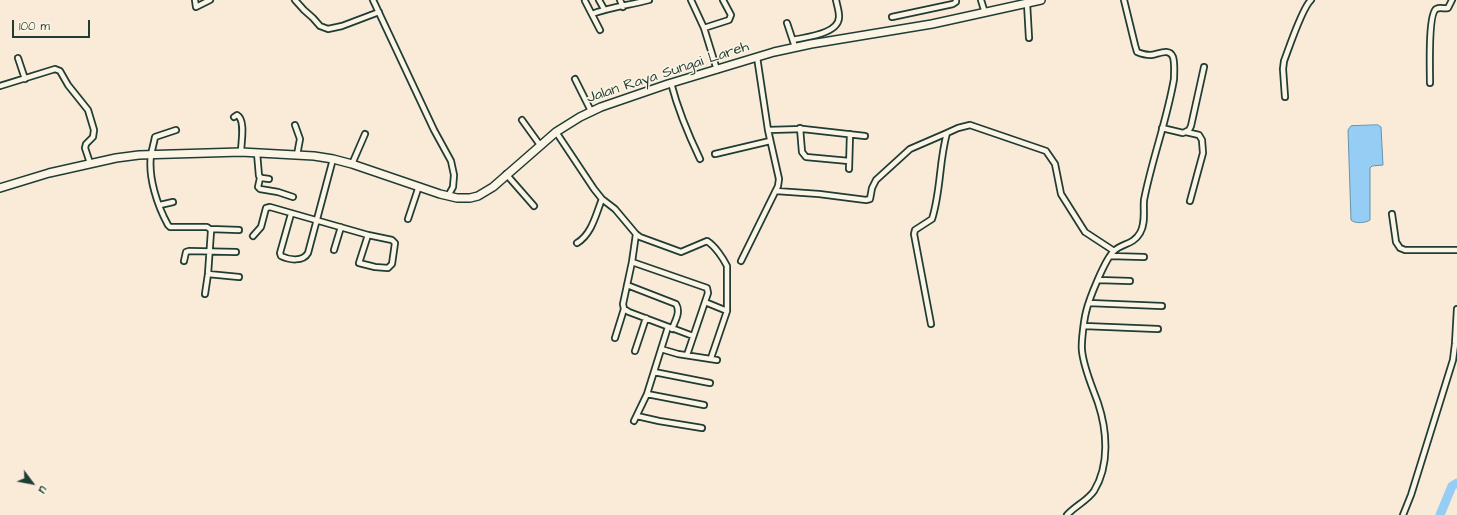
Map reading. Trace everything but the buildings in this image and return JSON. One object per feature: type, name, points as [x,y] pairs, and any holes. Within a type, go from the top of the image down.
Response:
[{"type":"street","points":[[196,0],[196,7],[210,0]]},
{"type":"street","points":[[295,0],[320,26],[328,29],[342,26],[379,12]]},
{"type":"street","points":[[373,0],[434,130],[451,161],[454,175],[453,187],[448,196]]},
{"type":"street","points":[[599,0],[604,9]]},
{"type":"street","points":[[620,0],[623,7]]},
{"type":"street","points":[[592,14],[604,9],[623,7],[646,0]]},
{"type":"street","points":[[691,0],[704,28],[717,70]]},
{"type":"street","points":[[704,28],[731,18],[731,15],[723,0]]},
{"type":"street","points":[[787,23],[794,44],[826,32],[834,28],[838,20],[839,16],[836,0]]},
{"type":"street","points":[[892,17],[953,4],[956,0]]},
{"type":"street","points":[[981,0],[985,13]]},
{"type":"street","name":"Jalan Raya Sungai Lareh","points":[[0,188],[38,176],[116,158],[151,155],[241,152],[297,155],[333,159],[448,196],[463,198],[478,196],[493,187],[506,174],[556,132],[580,117],[591,111],[671,83],[758,57],[794,44],[932,24],[1041,0]]},
{"type":"street","points":[[1067,515],[1093,492],[1100,480],[1105,452],[1103,424],[1085,366],[1082,349],[1086,312],[1103,267],[1110,256],[1114,251],[1132,242],[1138,237],[1141,231],[1143,224],[1144,201],[1174,79],[1172,55],[1169,52],[1144,55],[1138,52],[1124,0]]},
{"type":"street","points":[[1285,97],[1283,69],[1284,61],[1302,14],[1311,0]]},
{"type":"street","points":[[1430,83],[1431,24],[1433,14],[1435,10],[1448,8],[1452,0]]},
{"type":"street","points":[[585,1],[600,30]]},
{"type":"street","points":[[1027,3],[1029,38]]},
{"type":"street","points":[[741,261],[776,192],[779,179],[768,130],[758,57]]},
{"type":"street","points":[[18,58],[25,79]]},
{"type":"street","points":[[1186,132],[1193,122],[1204,67]]},
{"type":"street","points":[[0,86],[55,69],[62,72],[68,85],[88,110],[94,130],[85,148],[90,163]]},
{"type":"street","points":[[575,79],[591,111]]},
{"type":"street","points":[[671,83],[677,107],[700,159]]},
{"type":"street","points":[[234,117],[237,115],[240,116],[242,122],[241,152]]},
{"type":"street","points":[[522,120],[540,145]]},
{"type":"street","points":[[776,192],[819,194],[866,200],[870,199],[872,188],[876,180],[910,149],[948,134],[958,128],[970,125],[1046,151],[1055,164],[1060,194],[1085,232],[1114,251]]},
{"type":"street","points":[[295,126],[300,139],[297,155]]},
{"type":"street","points":[[768,130],[800,128],[865,136]]},
{"type":"street","points":[[800,128],[802,152],[806,157],[849,161]]},
{"type":"street","points":[[1162,128],[1199,135],[1203,148],[1190,201]]},
{"type":"street","points":[[176,130],[157,135],[151,155],[151,173],[166,221],[170,227],[207,227],[210,229],[239,230]]},
{"type":"street","points":[[556,132],[602,199],[615,210],[636,234],[640,237],[681,252],[705,241],[709,242],[724,260],[727,266],[727,310],[711,358]]},
{"type":"street","points":[[352,164],[365,134]]},
{"type":"street","points":[[849,169],[850,134]]},
{"type":"street","points":[[931,324],[914,234],[916,228],[932,219],[945,142],[948,134]]},
{"type":"street","points":[[715,154],[770,141]]},
{"type":"street","points":[[257,153],[260,178],[258,187],[260,189],[278,192],[293,197]]},
{"type":"street","points":[[291,214],[280,253],[283,257],[292,259],[303,258],[306,257],[308,253],[333,159]]},
{"type":"street","points":[[506,174],[534,206]]},
{"type":"street","points":[[260,178],[269,179]]},
{"type":"street","points":[[408,219],[419,186]]},
{"type":"street","points":[[577,242],[582,240],[590,228],[602,199]]},
{"type":"street","points":[[160,205],[173,202]]},
{"type":"street","points":[[253,236],[261,227],[266,208],[270,207],[316,221],[341,227],[392,240],[394,242],[392,264],[388,268],[375,267],[359,263],[368,234]]},
{"type":"street","points":[[1392,214],[1396,242],[1400,248],[1405,250],[1457,250]]},
{"type":"street","points":[[334,250],[341,227]]},
{"type":"street","points":[[205,294],[212,234],[210,229]]},
{"type":"street","points":[[615,338],[624,309],[623,304],[636,234]]},
{"type":"street","points":[[184,261],[187,251],[236,252]]},
{"type":"street","points":[[1110,256],[1144,257]]},
{"type":"street","points":[[632,262],[707,288],[708,293],[687,355]]},
{"type":"street","points":[[208,274],[239,277]]},
{"type":"street","points":[[1098,280],[1130,281]]},
{"type":"street","points":[[627,285],[676,304],[678,307],[678,312],[661,349],[647,394],[634,421]]},
{"type":"street","points":[[705,302],[727,310]]},
{"type":"street","points":[[1090,303],[1162,306]]},
{"type":"street","points":[[624,309],[693,336]]},
{"type":"street","points":[[1403,515],[1411,495],[1453,360],[1457,309]]},
{"type":"street","points":[[635,350],[646,318]]},
{"type":"street","points":[[1084,326],[1158,329]]},
{"type":"street","points":[[661,349],[717,360]]},
{"type":"street","points":[[654,372],[710,383]]},
{"type":"street","points":[[647,394],[704,405]]},
{"type":"street","points":[[637,416],[702,428]]},
{"type":"water","points":[[1378,125],[1381,127],[1383,165],[1372,166],[1370,168],[1370,220],[1358,223],[1351,220],[1348,130],[1351,126]]},
{"type":"waterway","points":[[1440,515],[1452,486],[1457,483]]}]
